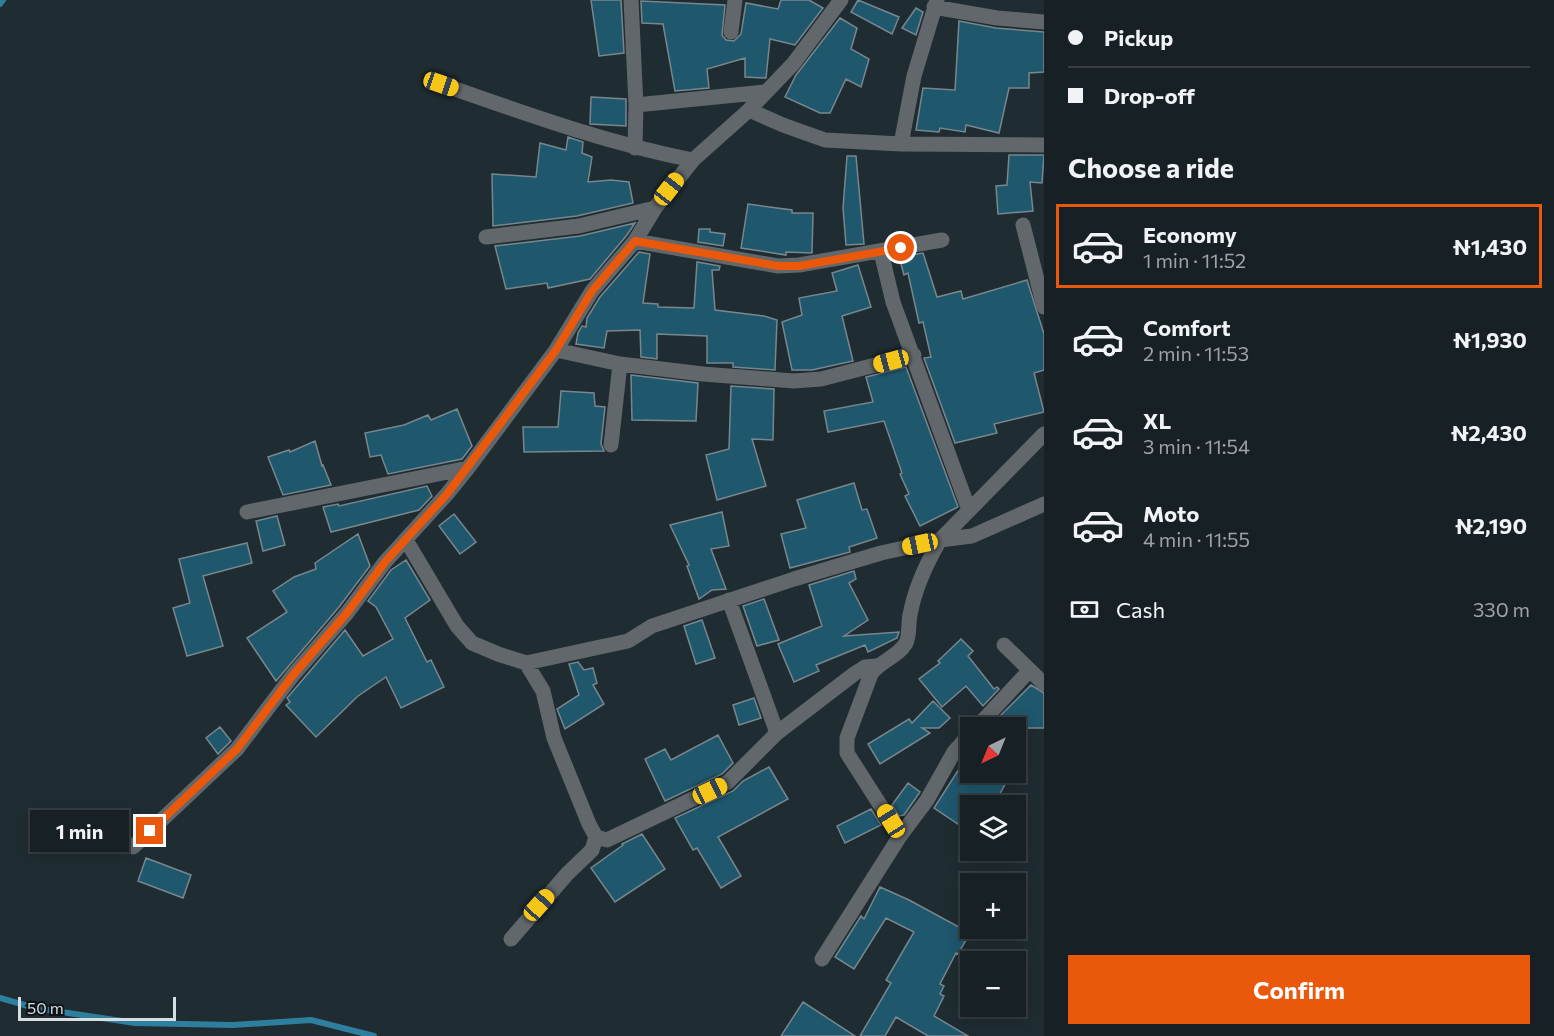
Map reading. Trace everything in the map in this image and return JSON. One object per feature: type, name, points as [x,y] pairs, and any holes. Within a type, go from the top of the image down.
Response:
[{"type":"street","points":[[631,0],[636,105],[634,148]]},
{"type":"street","points":[[731,32],[735,0]]},
{"type":"street","points":[[133,847],[237,749],[293,675],[468,468],[556,350],[592,291],[635,241],[655,208],[693,160],[749,110],[793,63],[841,0]]},
{"type":"street","points":[[901,144],[914,76],[935,4],[998,18],[1044,22]]},
{"type":"street","points":[[441,84],[634,148],[693,160]]},
{"type":"street","points":[[636,105],[765,92]]},
{"type":"street","points":[[749,110],[825,140],[901,144],[1044,145]]},
{"type":"street","points":[[486,237],[579,226],[655,208]]},
{"type":"street","points":[[1023,225],[1044,307]]},
{"type":"street","points":[[635,241],[778,266],[799,266],[942,240]]},
{"type":"street","points":[[881,252],[893,302],[914,354],[952,469],[969,510]]},
{"type":"street","points":[[556,350],[620,364],[713,375],[794,381],[821,379],[914,354]]},
{"type":"street","points":[[611,445],[620,364]]},
{"type":"street","points":[[900,836],[847,753],[847,738],[871,674],[876,666],[894,655],[908,640],[910,615],[920,575],[940,540],[1044,434]]},
{"type":"street","points":[[247,512],[468,468]]},
{"type":"street","points":[[406,540],[457,626],[472,643],[526,663],[628,641],[652,626],[881,553],[940,540],[972,536],[1044,504]]},
{"type":"street","points":[[729,600],[777,733]]},
{"type":"street","points":[[1004,645],[1044,684]]},
{"type":"street","points":[[511,939],[567,874],[592,850],[596,837],[554,738],[543,691],[526,663]]},
{"type":"street","points":[[596,837],[607,840],[728,782],[777,733],[864,667],[876,666]]},
{"type":"street","points":[[986,717],[1029,671]]},
{"type":"street","points":[[822,959],[900,836],[927,800],[960,745]]},
{"type":"building","points":[[591,0],[621,0],[624,53],[599,56]]},
{"type":"building","points":[[781,0],[809,0],[823,8],[795,45],[770,39],[766,78],[745,77],[745,58],[707,69],[709,88],[675,91],[663,24],[642,23],[641,1],[725,5],[722,35],[726,40],[734,41],[741,34],[746,3],[778,9]]},
{"type":"building","points":[[858,0],[899,17],[892,34],[851,12]]},
{"type":"building","points":[[916,8],[923,12],[916,35],[902,28]]},
{"type":"building","points":[[840,18],[857,28],[851,49],[869,59],[861,87],[846,79],[830,113],[820,113],[785,97],[796,75]]},
{"type":"building","points":[[959,21],[996,28],[1044,32],[1044,72],[1029,73],[1029,88],[1009,88],[999,133],[966,125],[965,132],[940,128],[939,132],[916,130],[923,88],[955,90]]},
{"type":"building","points":[[591,97],[626,99],[626,126],[590,124]]},
{"type":"building","points":[[568,137],[583,142],[582,153],[592,157],[588,182],[611,180],[629,182],[633,203],[577,216],[493,226],[492,174],[536,177],[540,143],[566,150]]},
{"type":"building","points":[[1009,155],[1044,155],[1042,183],[1030,182],[1033,211],[998,214],[996,186],[1007,185]]},
{"type":"building","points":[[847,156],[856,156],[864,244],[846,245],[843,208]]},
{"type":"building","points":[[748,204],[792,210],[792,213],[813,213],[812,253],[786,252],[786,255],[741,248]]},
{"type":"building","points":[[635,223],[590,279],[548,288],[547,283],[506,289],[495,246],[580,236]]},
{"type":"building","points":[[699,229],[710,229],[710,232],[725,234],[723,246],[698,242]]},
{"type":"building","points":[[639,252],[650,254],[643,303],[658,304],[658,307],[694,308],[697,262],[720,266],[719,270],[712,270],[715,310],[764,316],[777,320],[775,370],[733,367],[733,363],[707,363],[707,336],[657,334],[657,359],[641,357],[640,330],[607,331],[604,348],[576,344],[578,333],[582,326],[586,327],[587,318],[600,297]]},
{"type":"building","points":[[923,253],[937,297],[961,291],[963,299],[1027,280],[1044,334],[1044,370],[1034,373],[1044,412],[994,424],[997,433],[955,443],[924,358],[931,357],[923,322],[919,323],[908,273],[904,275],[899,257]]},
{"type":"building","points":[[858,265],[871,307],[842,316],[853,361],[812,370],[792,370],[782,322],[802,315],[799,298],[837,291],[832,273]]},
{"type":"building","points":[[906,367],[958,507],[920,526],[905,496],[909,494],[900,474],[902,473],[884,421],[828,432],[824,411],[873,402],[866,377]]},
{"type":"building","points":[[631,375],[698,383],[696,421],[632,420]]},
{"type":"building","points":[[731,386],[774,389],[773,440],[752,439],[766,486],[717,500],[706,455],[729,449]]},
{"type":"building","points":[[561,391],[594,393],[595,406],[605,407],[601,444],[604,451],[524,452],[523,427],[558,427]]},
{"type":"building","points":[[457,409],[472,446],[462,459],[388,474],[381,455],[370,457],[365,433],[404,425],[428,415],[431,420]]},
{"type":"building","points":[[315,441],[322,466],[331,485],[283,495],[268,457],[289,450],[290,452]]},
{"type":"building","points":[[854,483],[862,510],[867,509],[877,538],[849,547],[850,552],[790,568],[781,534],[806,528],[797,500]]},
{"type":"building","points":[[427,486],[432,496],[419,510],[331,532],[323,507],[338,504],[339,506]]},
{"type":"building","points":[[722,512],[729,546],[711,549],[726,589],[712,590],[699,599],[687,566],[689,565],[670,525]]},
{"type":"building","points":[[454,514],[476,542],[460,554],[439,526]]},
{"type":"building","points":[[277,516],[285,545],[263,551],[256,521]]},
{"type":"building","points":[[358,534],[370,566],[339,607],[276,681],[247,638],[287,612],[273,591],[294,577],[316,569],[315,563]]},
{"type":"building","points":[[247,543],[252,563],[203,576],[223,646],[187,656],[173,608],[190,603],[179,559]]},
{"type":"building","points":[[406,560],[430,600],[405,618],[427,662],[431,660],[444,687],[401,708],[386,677],[358,696],[316,737],[286,705],[290,702],[287,698],[345,630],[363,656],[393,639],[376,607],[368,601],[391,570]]},
{"type":"building","points":[[854,571],[856,579],[849,583],[868,620],[844,636],[899,632],[897,638],[868,652],[865,645],[816,665],[819,671],[794,682],[778,644],[822,626],[809,585]]},
{"type":"building","points":[[764,599],[779,640],[757,646],[743,606]]},
{"type":"building","points":[[702,620],[715,658],[696,664],[684,626]]},
{"type":"building","points":[[961,639],[973,651],[968,656],[994,689],[997,687],[999,689],[983,706],[966,686],[942,707],[919,679],[940,663],[938,661]]},
{"type":"building","points":[[578,662],[584,670],[593,668],[597,683],[593,685],[604,704],[565,729],[557,709],[579,695],[569,664]]},
{"type":"building","points":[[1031,685],[1044,693],[1044,728],[1026,728],[1026,717],[999,717]]},
{"type":"building","points":[[754,698],[761,718],[739,725],[733,705]]},
{"type":"building","points":[[933,701],[950,718],[939,728],[922,728],[930,733],[880,764],[868,744],[909,719],[912,723]]},
{"type":"building","points":[[220,727],[231,741],[218,754],[206,738]]},
{"type":"building","points":[[718,735],[733,763],[722,774],[665,801],[645,759],[665,749],[671,760]]},
{"type":"building","points":[[769,767],[788,799],[718,837],[741,876],[721,888],[697,848],[693,850],[675,818],[733,791],[743,781]]},
{"type":"building","points":[[959,769],[960,783],[1006,783],[999,795],[960,795],[960,825],[934,808]]},
{"type":"building","points":[[908,783],[920,792],[904,815],[899,816],[892,805]]},
{"type":"building","points":[[871,809],[881,825],[845,843],[837,826]]},
{"type":"building","points":[[642,834],[665,869],[615,902],[591,868],[622,844]]},
{"type":"building","points":[[146,858],[191,875],[183,898],[138,881]]},
{"type":"building","points":[[880,887],[960,928],[960,939],[967,939],[958,954],[956,953],[940,984],[944,986],[940,994],[944,996],[934,1016],[968,1036],[928,1036],[896,1017],[885,1036],[860,1036],[891,983],[886,980],[914,932],[886,918],[854,969],[835,957],[861,916],[864,919]]},
{"type":"building","points":[[803,1002],[855,1036],[781,1036]]},
{"type":"waterway","points":[[0,4],[3,0]]},
{"type":"waterway","points":[[0,998],[35,1008],[135,1023],[233,1025],[311,1020],[374,1036]]},
{"type":"route","points":[[150,831],[237,749],[293,675],[347,613],[385,562],[447,494],[556,350],[592,291],[635,241],[778,266],[799,266],[901,248]]}]
